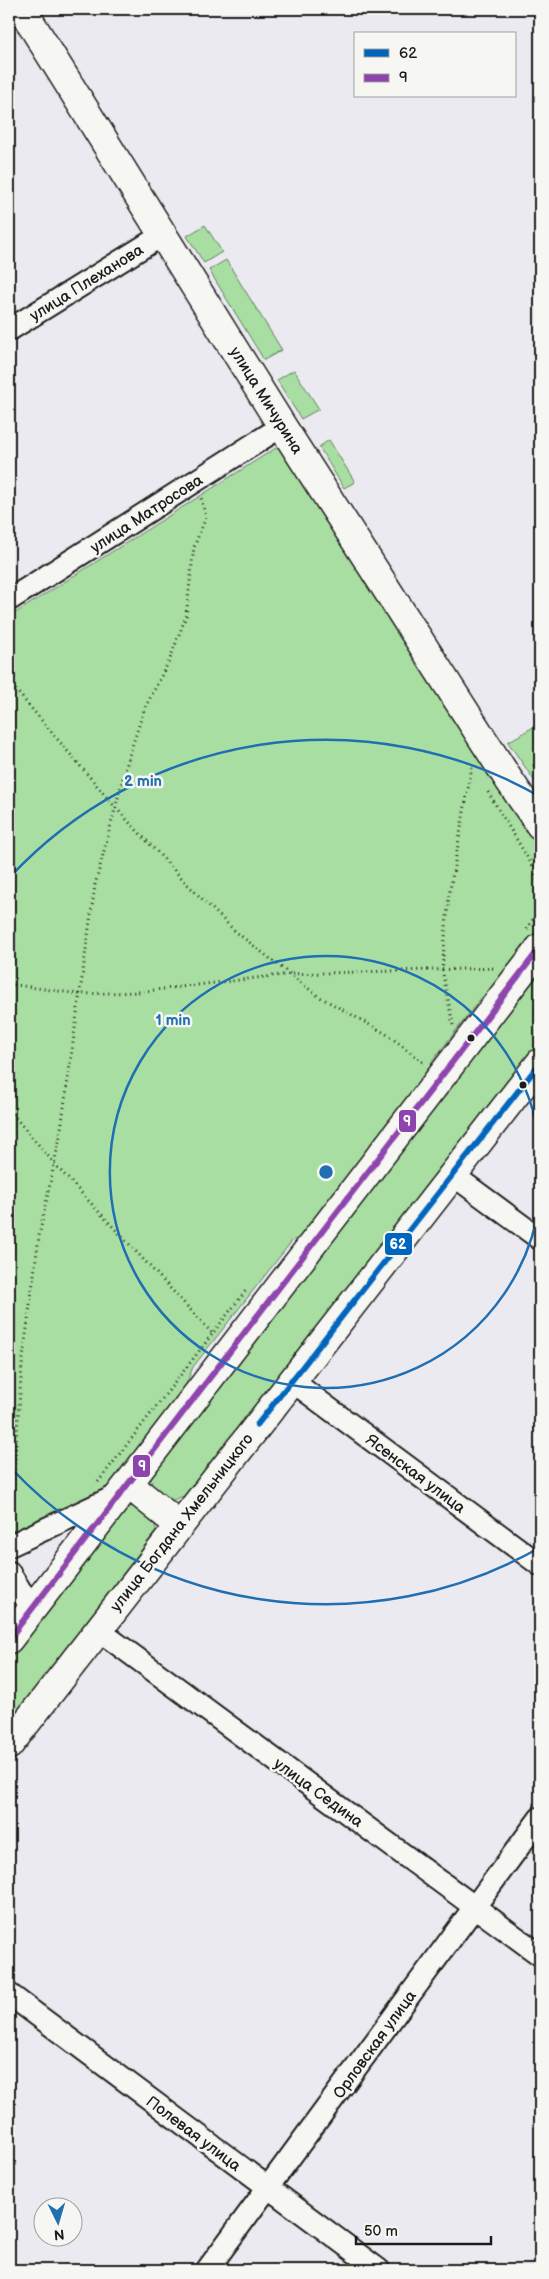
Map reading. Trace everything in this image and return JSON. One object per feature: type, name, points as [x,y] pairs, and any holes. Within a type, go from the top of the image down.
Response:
[{"type":"main road","name":"улица Мичурина","points":[[22,9],[282,426],[540,825]]},
{"type":"main road","name":"улица Мичурина","points":[[515,789],[540,836]]},
{"type":"main road","points":[[9,1639],[124,1489],[532,941]]},
{"type":"main road","name":"улица Богдана Хмельницкого","points":[[9,1745],[97,1629],[540,1063]]},
{"type":"main road","points":[[124,1489],[179,1525]]},
{"type":"street","points":[[9,13],[15,9]]},
{"type":"street","name":"улица Плеханова","points":[[9,330],[164,234]]},
{"type":"street","name":"улица Матросова","points":[[9,600],[282,426]]},
{"type":"street","points":[[453,1175],[540,1239]]},
{"type":"street","name":"Ясенская улица","points":[[292,1380],[540,1566]]},
{"type":"street","points":[[9,1538],[124,1489]]},
{"type":"street","points":[[9,1572],[32,1609]]},
{"type":"street","name":"улица Седина","points":[[97,1629],[540,1955]]},
{"type":"street","name":"Орловская улица","points":[[207,2270],[540,1818]]},
{"type":"street","name":"Полевая улица","points":[[9,1994],[379,2270]]},
{"type":"path","points":[[9,1538],[24,1357],[39,1236],[60,1136],[95,885],[115,807],[144,710],[170,658],[186,616],[194,547],[206,517],[206,510],[195,482]]},
{"type":"path","points":[[9,682],[115,807],[220,917],[318,996],[388,1035],[424,1063]]},
{"type":"path","points":[[532,766],[540,761]]},
{"type":"path","points":[[453,1025],[442,968],[449,895],[472,767]]},
{"type":"path","points":[[532,941],[540,893]]},
{"type":"path","points":[[9,984],[79,994],[138,992],[290,974],[442,968],[498,968]]},
{"type":"path","points":[[9,1110],[54,1164],[212,1333]]},
{"type":"green space","points":[[205,225],[222,252],[204,263],[187,236]]},
{"type":"green space","points":[[226,260],[282,350],[264,360],[209,270]]},
{"type":"green space","points":[[294,370],[319,409],[301,419],[277,380]]},
{"type":"green space","points":[[329,440],[355,482],[344,488],[319,447]]},
{"type":"green space","points":[[279,446],[535,844],[540,855],[540,925],[489,994],[482,997],[431,1063],[432,1072],[310,1231],[292,1241],[193,1367],[185,1387],[104,1491],[9,1538],[9,617]]},
{"type":"green space","points":[[540,723],[540,789],[508,742]]},
{"type":"green space","points":[[540,965],[540,1044],[184,1496],[173,1500],[164,1497],[152,1484],[151,1475]]},
{"type":"green space","points":[[126,1506],[141,1510],[150,1517],[156,1531],[9,1722],[9,1659]]},
{"type":"transit line","name":"9","points":[[9,1639],[540,948]]},
{"type":"transit line","name":"62","points":[[257,1425],[540,1063]]}]
